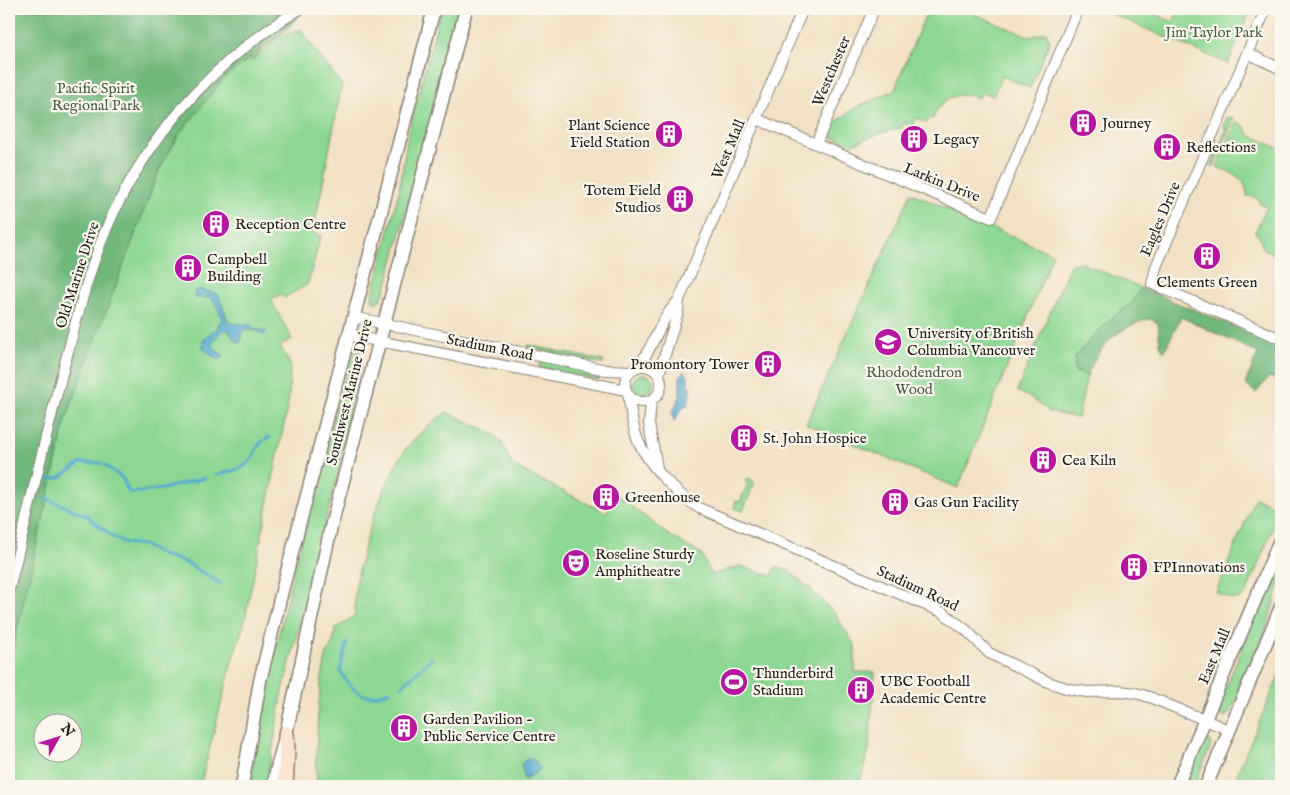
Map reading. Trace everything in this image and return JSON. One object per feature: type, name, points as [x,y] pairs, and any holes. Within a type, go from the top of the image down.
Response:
[{"type":"main road","points":[[285,786],[286,734]]},
{"type":"street","name":"Old Marine Drive","points":[[9,590],[56,395],[85,287],[100,245],[119,202],[143,159],[163,131],[202,85],[258,36],[300,9]]},
{"type":"street","name":"Southwest Marine Drive","points":[[242,786],[260,681],[348,335],[434,9]]},
{"type":"street","name":"Southwest Marine Drive","points":[[274,786],[331,527],[466,9]]},
{"type":"street","name":"West Mall","points":[[659,374],[678,312],[679,300],[803,9]]},
{"type":"street","name":"Westchester","points":[[816,144],[874,9]]},
{"type":"street","name":"Larkin Drive","points":[[756,119],[991,218],[1078,9]]},
{"type":"street","name":"Eagles Drive","points":[[1266,9],[1156,267],[1152,284],[1281,339]]},
{"type":"street","points":[[1247,53],[1281,68]]},
{"type":"street","name":"West Mall","points":[[635,369],[653,344],[671,308],[679,300]]},
{"type":"street","name":"Stadium Road","points":[[353,317],[606,370],[635,369]]},
{"type":"street","name":"Stadium Road","points":[[348,335],[627,392],[633,425],[639,443],[668,483],[699,508],[942,612],[966,630],[989,653],[1048,682],[1069,689],[1087,692],[1120,691],[1136,693],[1229,730]]},
{"type":"street","points":[[650,368],[659,374],[661,389],[658,395],[651,401],[640,402],[633,399],[627,392],[626,380],[635,369],[650,368]]},
{"type":"street","points":[[651,401],[650,424],[657,469]]},
{"type":"street","name":"East Mall","points":[[1177,786],[1281,538]]},
{"type":"street","points":[[1206,786],[1281,607]]},
{"type":"green space","name":"Pacific Spirit Regional Park","points":[[11,9],[304,9],[286,30],[223,79],[178,136],[159,170],[66,419],[9,665],[9,12]]},
{"type":"green space","points":[[16,9],[300,9],[250,62],[280,36],[301,29],[342,85],[313,233],[321,235],[308,284],[284,298],[281,294],[271,300],[292,339],[280,346],[290,364],[289,399],[244,624],[232,661],[200,786],[9,786],[9,19]],"holes":[[[178,137],[159,170],[124,263],[152,165]]]},
{"type":"green space","points":[[441,9],[460,9],[386,288],[381,299],[376,303],[372,300],[372,297],[399,191],[408,134]]},
{"type":"green space","points":[[928,9],[961,9],[1031,37],[1046,32],[1050,41],[1030,88],[1002,76],[993,96],[982,92],[979,98],[964,95],[951,98],[940,106],[933,119],[929,118],[927,123],[916,118],[913,127],[904,123],[902,128],[878,134],[853,144],[821,133],[856,107],[894,91]]},
{"type":"green space","name":"Jim Taylor Park","points":[[1100,9],[1150,9],[1149,11],[1173,22],[1179,9],[1251,9],[1228,64]]},
{"type":"green space","points":[[1227,117],[1234,118],[1213,168],[1211,166],[1226,130],[1224,126]]},
{"type":"green space","points":[[1236,121],[1245,126],[1249,135],[1281,149],[1281,257],[1262,248],[1261,239],[1255,232],[1267,209],[1265,205],[1260,204],[1255,197],[1247,196],[1244,184],[1238,177],[1217,167]]},
{"type":"green space","name":"Rhododendron Wood","points":[[911,193],[1053,254],[958,488],[806,424]]},
{"type":"green space","points":[[1079,262],[1141,288],[1131,304],[1114,316],[1074,371],[1087,376],[1078,418],[1050,412],[1031,398],[1017,391],[1070,265]]},
{"type":"green space","points":[[1141,288],[1281,346],[1281,381],[1269,377],[1256,393],[1245,384],[1258,353],[1181,317],[1164,352],[1160,345],[1158,323],[1150,319],[1119,332],[1111,339],[1097,355],[1087,376],[1074,371],[1075,357],[1114,316],[1131,304]]},
{"type":"green space","points":[[528,345],[604,361],[603,364],[527,348]]},
{"type":"green space","points":[[358,350],[360,351],[361,365],[349,410],[338,474],[282,695],[266,786],[251,786],[252,756],[293,572],[343,381]]},
{"type":"green space","points":[[541,360],[601,372],[599,380],[539,367]]},
{"type":"green space","points":[[643,374],[650,377],[653,384],[650,391],[643,394],[636,391],[633,384],[636,377]]},
{"type":"green space","points":[[447,412],[492,433],[501,441],[513,466],[606,513],[617,495],[667,534],[701,554],[712,575],[740,566],[772,576],[776,566],[789,571],[813,591],[834,613],[855,645],[855,672],[875,672],[869,749],[859,786],[317,786],[318,713],[326,657],[333,642],[336,629],[355,615],[358,575],[370,526],[389,479],[409,445],[432,423]]},
{"type":"green space","points":[[747,478],[753,480],[754,484],[743,511],[734,508],[736,501],[740,502],[748,483],[744,481]]},
{"type":"green space","points":[[1255,498],[1272,505],[1278,515],[1247,592],[1240,598],[1232,599],[1216,592]]},
{"type":"green space","points":[[1281,554],[1281,578],[1267,627],[1231,712],[1224,717],[1216,713],[1218,706]]},
{"type":"green space","points":[[1281,670],[1281,786],[1232,786]]},
{"type":"green space","points":[[1205,737],[1210,740],[1211,746],[1194,786],[1184,786]]},
{"type":"water","points":[[199,289],[218,294],[229,323],[251,325],[255,329],[265,331],[266,333],[263,335],[255,330],[243,330],[241,333],[242,339],[239,344],[229,330],[224,330],[212,344],[217,351],[224,355],[220,360],[211,355],[203,348],[203,341],[222,322],[218,308],[209,297],[194,297],[195,291]]},
{"type":"water","points":[[684,371],[688,376],[688,387],[691,387],[688,406],[685,405],[674,421],[672,413],[680,396],[680,377]]},
{"type":"water","points":[[529,759],[535,761],[541,769],[527,776],[527,780],[523,778],[521,764]]},
{"type":"waterway","points":[[216,475],[244,466],[251,461],[260,444],[270,437]]},
{"type":"waterway","points":[[50,479],[59,478],[81,463],[101,463]]},
{"type":"waterway","points":[[105,465],[123,479],[128,491],[131,493],[162,489],[205,478]]},
{"type":"waterway","points":[[45,498],[86,515],[113,537],[125,543],[143,545],[160,554],[187,563],[221,584]]},
{"type":"waterway","points":[[347,643],[340,671],[350,685],[360,694],[366,696],[390,691]]},
{"type":"waterway","points":[[402,686],[432,658]]},
{"type":"place","name":"Journey","points":[[1083,123]]},
{"type":"place","name":"Plant Science Field Station","points":[[669,134]]},
{"type":"place","name":"Legacy","points":[[914,139]]},
{"type":"place","name":"Reflections","points":[[1167,147]]},
{"type":"place","name":"Totem Field Studios","points":[[680,199]]},
{"type":"place","name":"Reception Centre","points":[[216,224]]},
{"type":"place","name":"Clements Green","points":[[1207,256]]},
{"type":"place","name":"Campbell Building","points":[[188,268]]},
{"type":"place","name":"University of British Columbia Vancouver","points":[[888,342]]},
{"type":"place","name":"Promontory Tower","points":[[768,364]]},
{"type":"place","name":"St. John Hospice","points":[[744,438]]},
{"type":"place","name":"Cea Kiln","points":[[1043,460]]},
{"type":"place","name":"Greenhouse","points":[[606,497]]},
{"type":"place","name":"Gas Gun Facility","points":[[895,502]]},
{"type":"place","name":"Roseline Sturdy Amphitheatre","points":[[576,563]]},
{"type":"place","name":"FPInnovations","points":[[1134,567]]},
{"type":"place","name":"Thunderbird Stadium","points":[[734,682]]},
{"type":"place","name":"UBC Football Academic Centre","points":[[861,690]]},
{"type":"place","name":"Garden Pavilion - Public Service Centre","points":[[404,728]]}]
